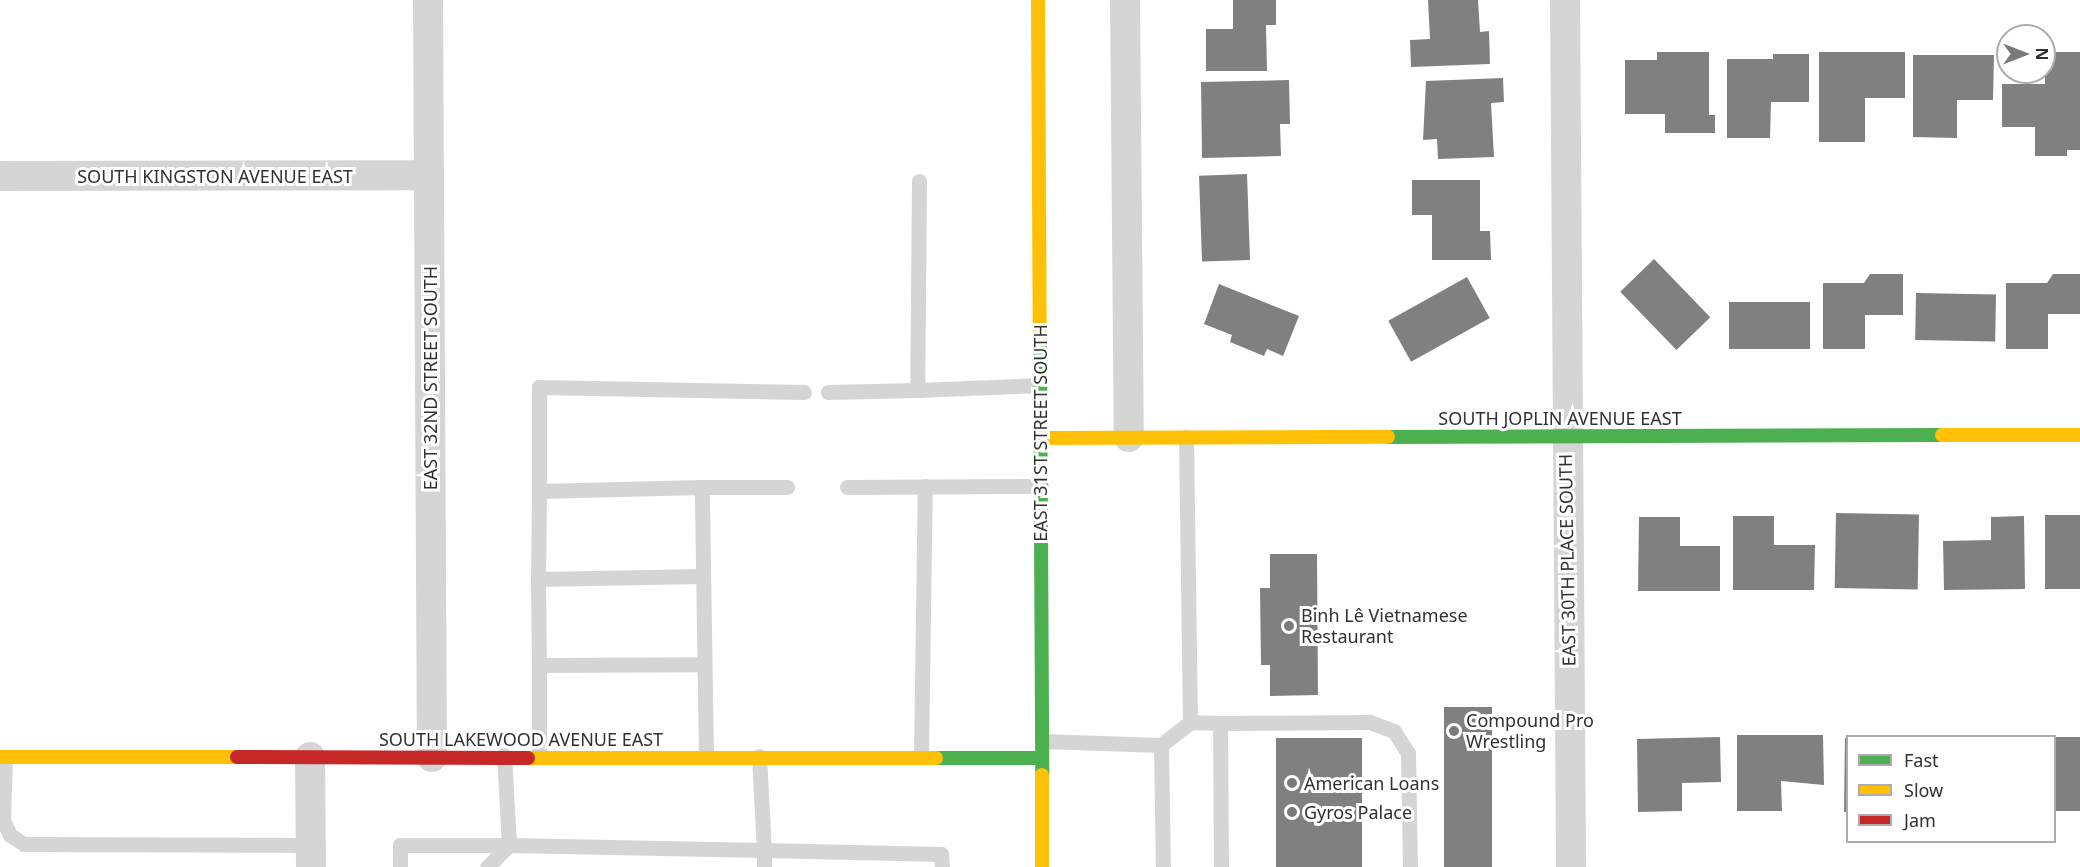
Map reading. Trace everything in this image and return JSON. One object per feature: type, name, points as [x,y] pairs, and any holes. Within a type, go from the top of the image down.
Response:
[{"type":"street","name":"EAST 32ND STREET SOUTH","points":[[428,0],[432,757]]},
{"type":"street","name":"EAST 31ST STREET SOUTH","points":[[1038,0],[1042,867]]},
{"type":"street","points":[[1125,0],[1129,437]]},
{"type":"street","name":"EAST 30TH PLACE SOUTH","points":[[1565,0],[1566,436],[1571,867]]},
{"type":"street","name":"SOUTH KINGSTON AVENUE EAST","points":[[0,176],[429,176]]},
{"type":"street","name":"SOUTH JOPLIN AVENUE EAST","points":[[1040,438],[2080,435]]},
{"type":"street","name":"SOUTH LAKEWOOD AVENUE EAST","points":[[2,757],[539,755],[1042,758]]},
{"type":"street","points":[[310,757],[311,856]]},
{"type":"lane","points":[[917,390],[919,181]]},
{"type":"lane","points":[[828,392],[1040,385]]},
{"type":"lane","points":[[539,755],[539,387],[804,392]]},
{"type":"lane","points":[[1186,437],[1190,722]]},
{"type":"lane","points":[[921,757],[925,486]]},
{"type":"lane","points":[[847,487],[1041,486]]},
{"type":"lane","points":[[702,487],[706,756]]},
{"type":"lane","points":[[539,491],[787,487]]},
{"type":"lane","points":[[538,579],[703,576]]},
{"type":"lane","points":[[539,665],[704,664]]},
{"type":"lane","points":[[1042,741],[1161,745],[1190,722],[1370,722],[1394,731],[1408,753],[1410,867]]},
{"type":"lane","points":[[1220,723],[1221,867]]},
{"type":"lane","points":[[1161,745],[1163,867]]},
{"type":"lane","points":[[487,867],[509,845],[504,755]]},
{"type":"lane","points":[[759,756],[764,867]]},
{"type":"lane","points":[[2,757],[3,820],[10,835],[24,844],[311,856]]},
{"type":"lane","points":[[400,867],[400,845],[764,850],[853,860],[941,854],[942,867]]},
{"type":"building","points":[[1233,0],[1276,0],[1276,25],[1266,25],[1267,71],[1206,71],[1206,29],[1233,29]]},
{"type":"building","points":[[1428,0],[1478,0],[1480,32],[1489,31],[1490,64],[1411,67],[1410,40],[1430,39]]},
{"type":"building","points":[[1657,52],[1709,52],[1709,115],[1715,115],[1715,133],[1665,133],[1665,114],[1625,114],[1625,60],[1657,60]]},
{"type":"building","points":[[1819,52],[1905,52],[1905,98],[1865,98],[1865,142],[1819,142]]},
{"type":"building","points":[[2056,52],[2080,52],[2080,150],[2067,150],[2067,156],[2035,156],[2035,127],[2002,127],[2002,84],[2056,84]]},
{"type":"building","points":[[1773,54],[1809,54],[1809,102],[1771,102],[1770,138],[1727,138],[1727,59],[1773,59]]},
{"type":"building","points":[[1913,55],[1994,55],[1993,100],[1957,100],[1957,138],[1913,137]]},
{"type":"building","points":[[1503,78],[1504,102],[1491,103],[1494,157],[1438,159],[1437,139],[1423,140],[1426,81]]},
{"type":"building","points":[[1289,80],[1290,124],[1280,124],[1281,156],[1202,158],[1201,82]]},
{"type":"building","points":[[1247,174],[1250,260],[1202,262],[1199,176]]},
{"type":"building","points":[[1412,180],[1480,180],[1480,231],[1490,231],[1491,260],[1432,260],[1432,215],[1412,215]]},
{"type":"building","points":[[1654,259],[1710,317],[1676,350],[1620,292]]},
{"type":"building","points":[[1870,274],[1903,274],[1903,315],[1865,315],[1865,349],[1823,349],[1823,283],[1864,283]]},
{"type":"building","points":[[2053,274],[2080,274],[2080,314],[2048,314],[2048,349],[2006,349],[2006,283],[2047,283]]},
{"type":"building","points":[[1467,277],[1490,318],[1411,362],[1388,321]]},
{"type":"building","points":[[1219,284],[1299,316],[1283,356],[1267,349],[1264,356],[1230,342],[1232,335],[1204,324]]},
{"type":"building","points":[[1916,293],[1996,294],[1995,341],[1915,340]]},
{"type":"building","points":[[1729,302],[1810,302],[1810,349],[1729,349]]},
{"type":"building","points":[[1836,513],[1919,514],[1918,589],[1835,588]]},
{"type":"building","points":[[2045,515],[2080,515],[2080,589],[2045,589]]},
{"type":"building","points":[[1733,516],[1774,516],[1774,545],[1815,545],[1814,590],[1733,590]]},
{"type":"building","points":[[2024,516],[2025,589],[1944,590],[1943,541],[1991,540],[1991,517]]},
{"type":"building","points":[[1639,517],[1680,517],[1680,546],[1720,546],[1720,591],[1638,591]]},
{"type":"building","name":"Binh Lê Vietnamese Restaurant","points":[[1270,554],[1317,554],[1318,695],[1270,696],[1270,665],[1261,665],[1260,588],[1270,588]]},
{"type":"building","points":[[1444,707],[1492,707],[1492,867],[1444,867]]},
{"type":"building","points":[[1737,735],[1823,735],[1824,785],[1781,781],[1782,811],[1737,811]]},
{"type":"building","points":[[1720,737],[1721,782],[1682,783],[1682,811],[1638,812],[1637,739]]},
{"type":"building","points":[[2056,737],[2080,737],[2080,811],[2056,811]]},
{"type":"building","points":[[1276,738],[1362,738],[1362,867],[1276,867]]},
{"type":"building","points":[[1845,738],[1846,738],[1846,812],[1844,812]]},
{"type":"traffic: fast","points":[[1040,338],[1042,775]]},
{"type":"traffic: fast","points":[[1388,437],[1942,435]]},
{"type":"traffic: fast","points":[[936,758],[1042,758]]},
{"type":"traffic: slow","points":[[1038,0],[1040,338]]},
{"type":"traffic: slow","points":[[1942,435],[2080,435]]},
{"type":"traffic: slow","points":[[1040,438],[1388,437]]},
{"type":"traffic: slow","points":[[0,757],[237,757]]},
{"type":"traffic: slow","points":[[528,758],[936,758]]},
{"type":"traffic: slow","points":[[1042,775],[1042,867]]},
{"type":"traffic: jam","points":[[237,757],[528,758]]},
{"type":"place","name":"Binh Lê Vietnamese Restaurant","points":[[1289,626]]},
{"type":"place","name":"Compound Pro Wrestling","points":[[1454,731]]},
{"type":"place","name":"American Loans","points":[[1292,783]]},
{"type":"place","name":"Gyros Palace","points":[[1292,812]]}]
